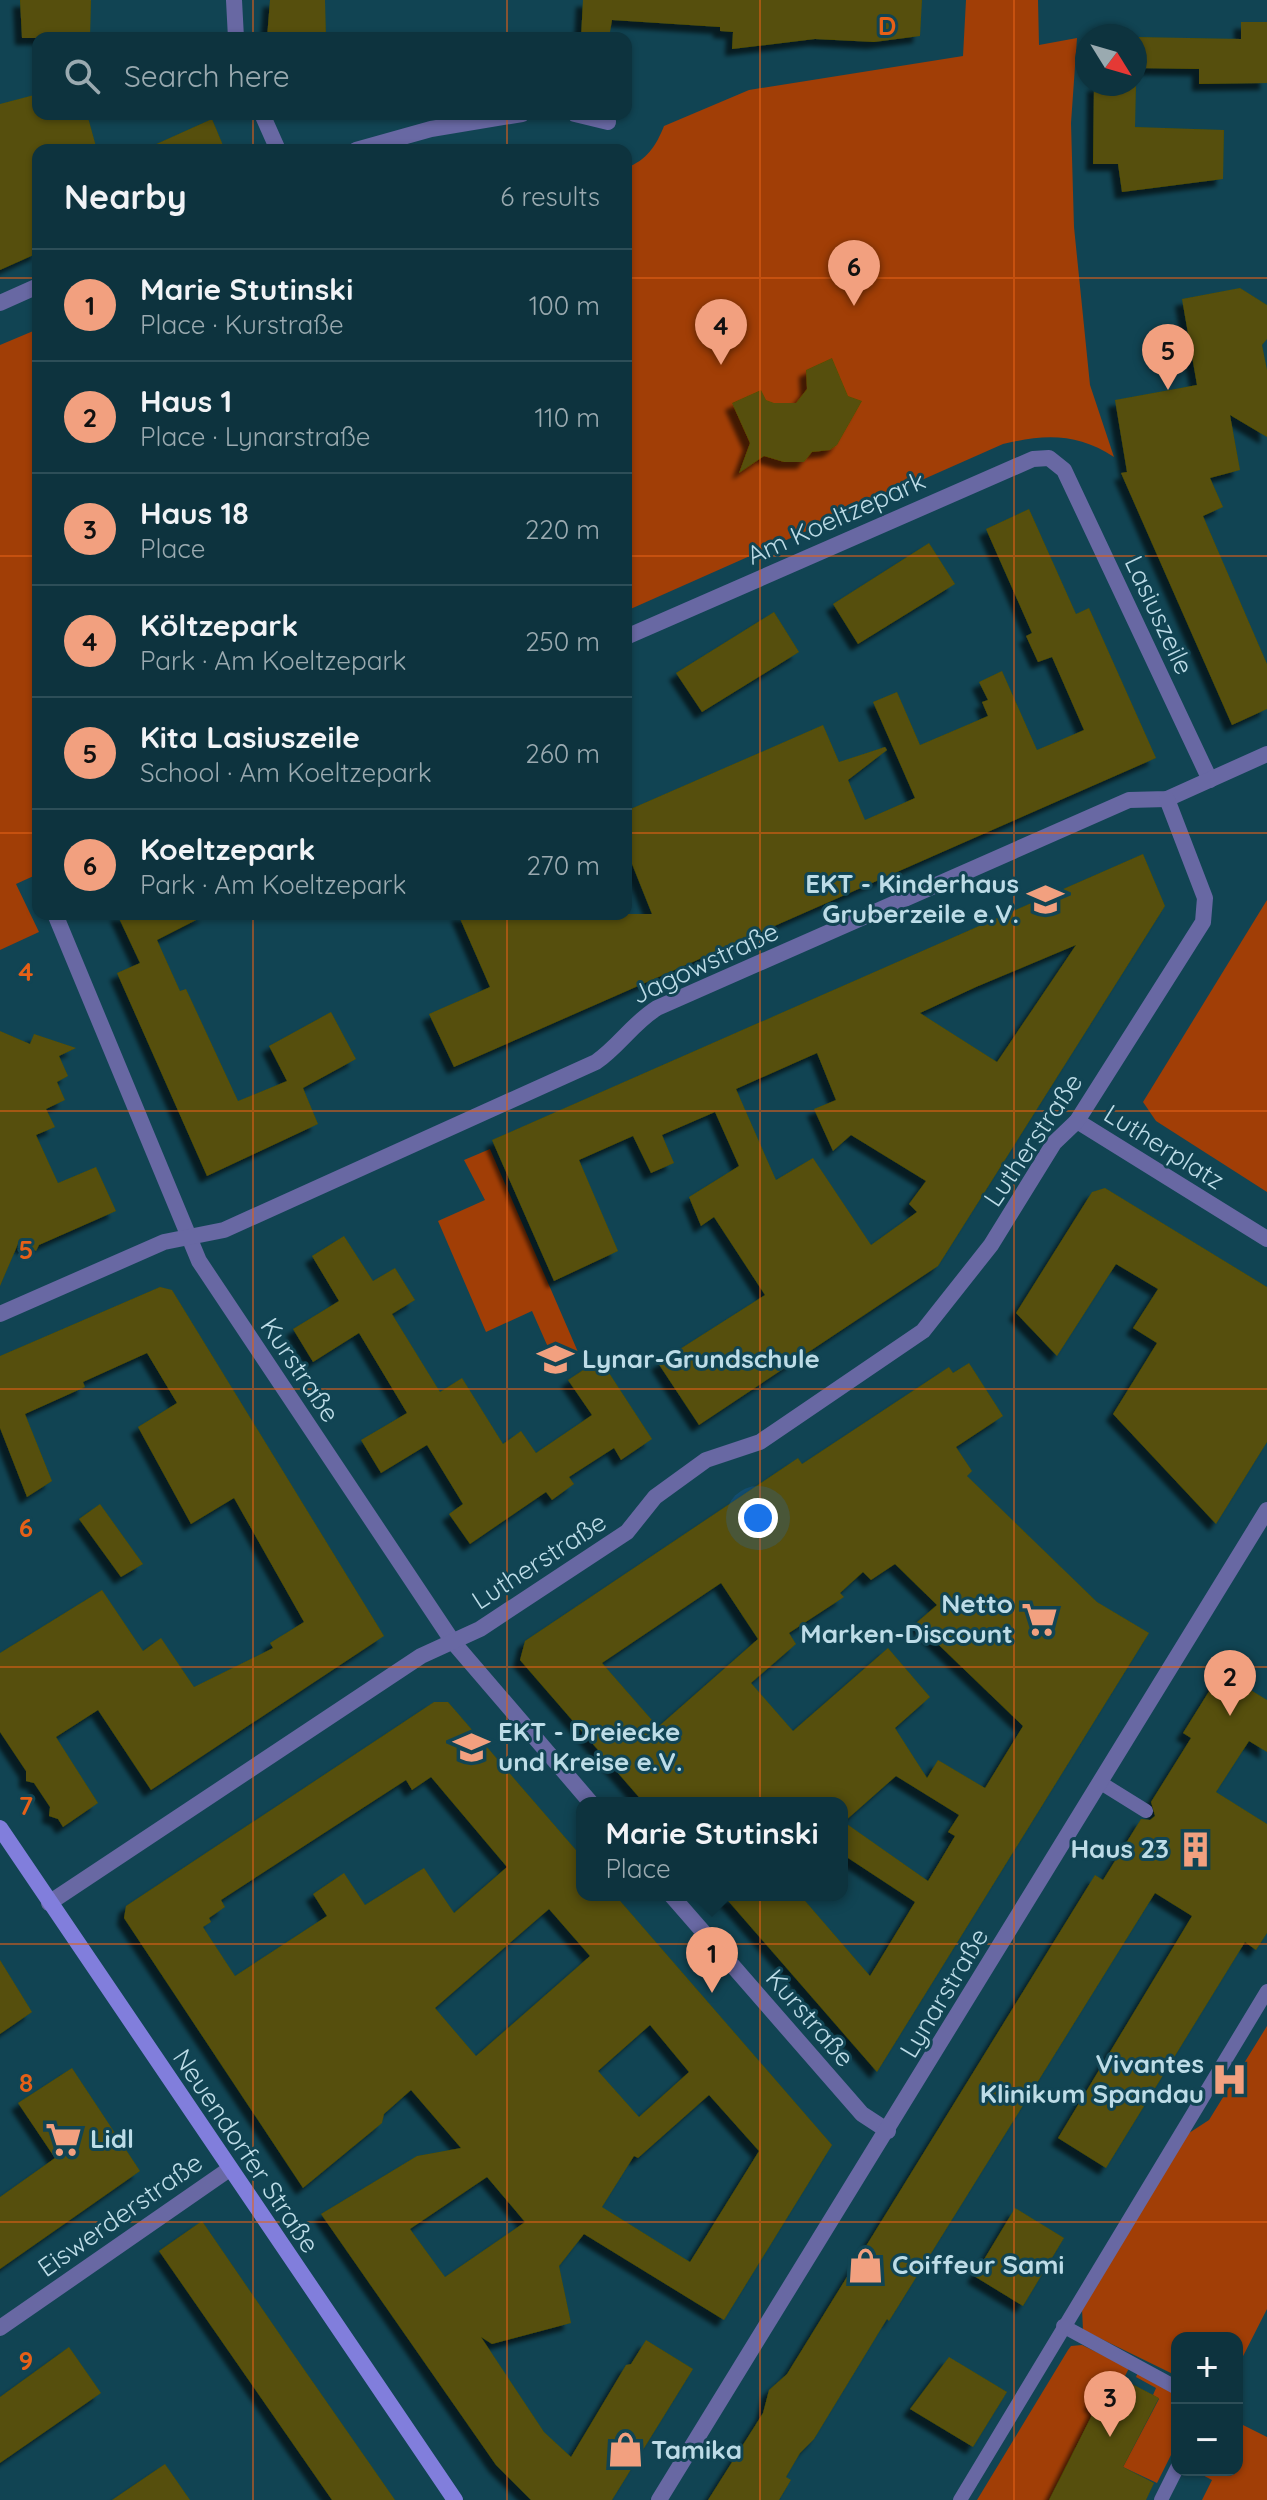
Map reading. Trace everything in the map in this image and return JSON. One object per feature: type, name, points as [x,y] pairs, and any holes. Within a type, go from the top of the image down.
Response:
[{"type":"main road","name":"Neuendorfer Straße","points":[[0,1828],[228,2170],[455,2500]]},
{"type":"street","points":[[234,0],[236,32]]},
{"type":"street","points":[[265,120],[275,144]]},
{"type":"street","points":[[377,144],[431,129],[486,120]]},
{"type":"street","points":[[600,120],[608,122]]},
{"type":"street","points":[[0,303],[32,289]]},
{"type":"street","name":"Am Koeltzepark","points":[[632,634],[1033,459],[1049,458],[1064,470]]},
{"type":"street","name":"Lasiuszeile","points":[[1064,470],[1210,780]]},
{"type":"street","name":"Jagowstraße","points":[[0,1314],[164,1242],[224,1230],[596,1062],[632,1025],[657,1008],[1129,800],[1167,799],[1267,754]]},
{"type":"street","name":"Lutherstraße","points":[[49,1903],[421,1656],[480,1629],[627,1532],[655,1497],[706,1460],[760,1442],[923,1331],[991,1245],[1054,1143],[1077,1121],[1203,922],[1207,910],[1200,879],[1167,799]]},
{"type":"street","name":"Kurstraße","points":[[57,920],[199,1261],[453,1642],[586,1797]]},
{"type":"street","name":"Lutherplatz","points":[[1077,1121],[1267,1239]]},
{"type":"street","name":"Lynarstraße","points":[[659,2500],[1267,1510]]},
{"type":"street","name":"Kurstraße","points":[[676,1901],[862,2114],[888,2131]]},
{"type":"street","name":"Eiswerderstraße","points":[[0,2328],[228,2170]]},
{"type":"lane","points":[[1101,1783],[1146,1811]]},
{"type":"lane","points":[[960,2500],[1267,1991]]},
{"type":"lane","points":[[1063,2326],[1171,2385]]},
{"type":"lane","points":[[1161,2500],[1173,2476]]},
{"type":"shaded area","points":[[966,0],[1038,0],[1039,45],[1075,38],[1071,123],[1074,227],[1090,385],[1114,457],[1087,443],[1060,438],[1033,438],[1003,444],[632,608],[632,165],[650,152],[664,126],[749,90],[963,56]]},
{"type":"shaded area","points":[[32,332],[32,877],[16,884],[39,932],[0,950],[0,345]]},
{"type":"shaded area","points":[[1267,900],[1267,1192],[1156,1121],[1143,1102]]},
{"type":"shaded area","points":[[490,1149],[578,1352],[555,1363],[532,1311],[486,1332],[438,1221],[485,1200],[464,1160]]},
{"type":"shaded area","points":[[1267,2026],[1267,2309],[1243,2356],[1243,2332],[1171,2332],[1171,2373],[1083,2330],[1082,2309],[1186,2135],[1209,2120]]},
{"type":"shaded area","points":[[1082,2345],[1129,2368],[1123,2380],[1106,2372],[1091,2403],[1096,2407],[1049,2500],[977,2500],[1068,2350],[1071,2346]]},
{"type":"shaded area","points":[[1138,2372],[1171,2389],[1171,2455],[1157,2483],[1123,2467],[1159,2399],[1153,2395],[1156,2388],[1136,2377]]},
{"type":"shaded area","points":[[1243,2425],[1267,2437],[1267,2500],[1202,2500],[1212,2480],[1204,2476],[1243,2476]]},
{"type":"building","points":[[20,0],[91,0],[90,32],[32,32],[32,38],[22,38]]},
{"type":"building","points":[[270,0],[325,0],[326,32],[267,32]]},
{"type":"building","points":[[583,0],[922,0],[920,36],[874,42],[815,39],[732,49],[733,32],[720,31],[720,27],[612,20],[610,32],[581,32]]},
{"type":"building","points":[[1241,22],[1267,22],[1267,83],[1199,84],[1199,69],[1147,68],[1147,37],[1241,39]]},
{"type":"building","points":[[32,96],[32,120],[89,120],[95,144],[32,144],[32,256],[0,270],[0,104]]},
{"type":"building","points":[[1094,96],[1136,96],[1135,127],[1224,130],[1223,179],[1122,192],[1118,164],[1093,164]]},
{"type":"building","points":[[212,120],[222,144],[156,144]]},
{"type":"building","points":[[1240,288],[1267,305],[1267,339],[1262,345],[1267,370],[1267,437],[1230,415],[1240,470],[1210,478],[1223,507],[1203,516],[1267,664],[1267,709],[1232,725],[1121,473],[1127,472],[1115,400],[1197,385],[1182,299]]},
{"type":"building","points":[[832,358],[848,396],[862,401],[837,445],[830,450],[812,452],[804,462],[784,462],[764,456],[739,473],[750,443],[732,403],[761,390],[766,400],[774,403],[796,403],[807,389],[806,370]]},
{"type":"building","points":[[1029,509],[1076,614],[1089,608],[1156,758],[454,1067],[429,1014],[490,987],[461,920],[632,920],[632,914],[652,914],[632,864],[632,808],[823,725],[839,762],[885,747],[887,750],[848,780],[865,820],[915,798],[873,702],[897,692],[920,745],[988,716],[982,702],[988,700],[979,682],[1002,671],[1037,750],[1084,730],[1052,657],[1038,662],[1026,636],[1032,633],[986,529]]},
{"type":"building","points":[[929,543],[955,584],[858,644],[833,604]]},
{"type":"building","points":[[774,612],[799,652],[702,712],[676,673]]},
{"type":"building","points":[[1143,854],[1165,906],[938,1266],[699,1425],[658,1363],[765,1295],[714,1217],[701,1226],[689,1197],[739,1166],[715,1112],[662,1135],[674,1163],[651,1173],[633,1136],[579,1160],[618,1251],[554,1281],[492,1140]],"holes":[[[1076,945],[997,1062],[920,1013],[976,987]],[[817,1053],[836,1100],[814,1109],[833,1151],[851,1135],[926,1181],[909,1204],[917,1212],[871,1245],[813,1158],[776,1180],[736,1089]]]},
{"type":"building","points":[[120,920],[196,920],[157,940],[180,991],[186,989],[238,1101],[287,1081],[269,1046],[331,1012],[356,1059],[303,1088],[318,1124],[207,1176],[117,973],[140,963]]},
{"type":"building","points":[[0,1031],[30,1044],[34,1034],[76,1048],[59,1056],[68,1076],[57,1082],[65,1100],[46,1109],[55,1127],[36,1135],[58,1183],[96,1167],[116,1211],[39,1245],[36,1251],[18,1244],[0,1286]]},
{"type":"building","points":[[1105,1188],[1267,1287],[1267,1442],[1216,1524],[1113,1414],[1157,1343],[1133,1328],[1158,1289],[1116,1264],[1057,1356],[1016,1313],[1092,1192]]},
{"type":"building","points":[[344,1236],[373,1281],[395,1268],[415,1300],[392,1314],[440,1392],[462,1378],[503,1444],[521,1431],[536,1453],[592,1415],[568,1380],[600,1359],[652,1439],[621,1460],[614,1448],[569,1477],[574,1484],[552,1500],[546,1492],[470,1544],[449,1514],[463,1504],[427,1445],[381,1473],[361,1440],[407,1413],[359,1333],[313,1362],[293,1329],[339,1301],[312,1256]]},
{"type":"building","points":[[160,1287],[172,1290],[384,1636],[151,1790],[98,1710],[56,1737],[98,1803],[63,1827],[58,1819],[49,1816],[50,1807],[34,1783],[26,1781],[26,1771],[0,1732],[0,1653],[102,1590],[143,1651],[161,1638],[194,1687],[273,1648],[270,1643],[304,1622],[234,1498],[191,1524],[138,1427],[177,1403],[147,1353],[83,1382],[85,1387],[25,1414],[52,1481],[27,1497],[0,1428],[0,1356]]},
{"type":"building","points":[[969,1363],[1003,1416],[956,1447],[972,1471],[967,1476],[1097,1602],[1149,1633],[877,2072],[728,1901],[805,1901],[870,1976],[915,1902],[848,1858],[848,1825],[928,1881],[955,1836],[948,1832],[959,1815],[896,1776],[848,1818],[848,1797],[639,1797],[520,1660],[525,1641],[798,1458],[802,1464],[949,1367],[953,1373]],"holes":[[[895,1564],[937,1605],[916,1623],[1023,1726],[985,1788],[938,1760],[927,1778],[895,1728],[930,1697],[888,1648],[793,1731],[751,1683],[796,1644],[789,1633],[844,1597],[840,1593],[863,1572],[871,1580]],[[721,1583],[758,1639],[658,1727],[602,1663]]]},
{"type":"building","points":[[100,1504],[143,1564],[121,1577],[79,1519]]},
{"type":"building","points":[[1221,1672],[1267,1700],[1267,1752],[1249,1741],[1216,1792],[1267,1824],[1267,1933],[1256,1950],[1245,1942],[1106,2168],[1058,2138],[1192,1916],[1155,1893],[889,2321],[887,2319],[814,2439],[800,2453],[786,2477],[791,2480],[779,2500],[708,2500],[763,2413],[769,2390],[787,2374],[1095,1875],[1103,1880],[1141,1819],[1150,1820],[1155,1816],[1151,1802],[1191,1738],[1183,1733]]},
{"type":"building","points":[[434,1702],[448,1702],[576,1850],[576,1901],[620,1901],[832,2145],[724,2320],[584,2234],[559,2266],[571,2323],[492,2344],[481,2337],[544,2432],[571,2457],[626,2365],[631,2364],[646,2340],[693,2369],[612,2500],[531,2500],[496,2465],[321,2214],[417,2156],[461,2148],[411,2090],[384,2114],[382,2123],[303,2188],[124,1918],[126,1906]],"holes":[[[431,1777],[507,1867],[454,1913],[424,1868],[365,1905],[344,1873],[313,1894],[327,1916],[235,1976],[203,1927],[211,1922],[209,1918],[225,1907],[221,1900],[406,1780],[412,1790]],[[549,1909],[590,1956],[476,2056],[435,2008]],[[650,2025],[689,2072],[639,2117],[598,2071]],[[709,2095],[759,2151],[690,2262],[602,2207],[634,2156],[638,2158]],[[487,2177],[525,2222],[445,2277],[410,2229]]]},
{"type":"building","points":[[0,1960],[32,2012],[0,2034]]},
{"type":"building","points":[[72,2068],[140,2171],[0,2269],[0,2197],[55,2158],[18,2103]]},
{"type":"building","points":[[1015,2208],[1064,2238],[1023,2306],[974,2276]]},
{"type":"building","points":[[202,2221],[395,2500],[332,2500],[159,2251]]},
{"type":"building","points":[[69,2347],[101,2393],[0,2463],[0,2397]]},
{"type":"building","points":[[949,2357],[1007,2392],[973,2447],[910,2409]]},
{"type":"building","points":[[1107,2371],[1159,2398],[1123,2467],[1154,2483],[1146,2500],[1049,2500],[1096,2407],[1091,2404]]},
{"type":"building","points":[[165,2464],[190,2500],[112,2500]]},
{"type":"place","name":"Koeltzepark","points":[[854,306]]},
{"type":"place","name":"Költzepark","points":[[721,365]]},
{"type":"place","name":"Kita Lasiuszeile","points":[[1168,390]]},
{"type":"place","name":"EKT - Kinderhaus Gruberzeile e.V.","points":[[1045,899]]},
{"type":"place","name":"Lynar-Grundschule","points":[[556,1359]]},
{"type":"place","name":"Netto Marken-Discount","points":[[1039,1619]]},
{"type":"place","name":"Haus 1","points":[[1230,1716]]},
{"type":"place","name":"EKT - Dreiecke und Kreise e.V.","points":[[472,1747]]},
{"type":"place","name":"Haus 23","points":[[1195,1849]]},
{"type":"place","name":"Marie Stutinski","points":[[712,1993]]},
{"type":"place","name":"Vivantes Klinikum Spandau","points":[[1230,2079]]},
{"type":"place","name":"Lidl","points":[[64,2139]]},
{"type":"place","name":"Coiffeur Sami","points":[[866,2265]]},
{"type":"place","name":"Haus 18","points":[[1110,2437]]},
{"type":"place","name":"Tamika","points":[[625,2450]]}]
